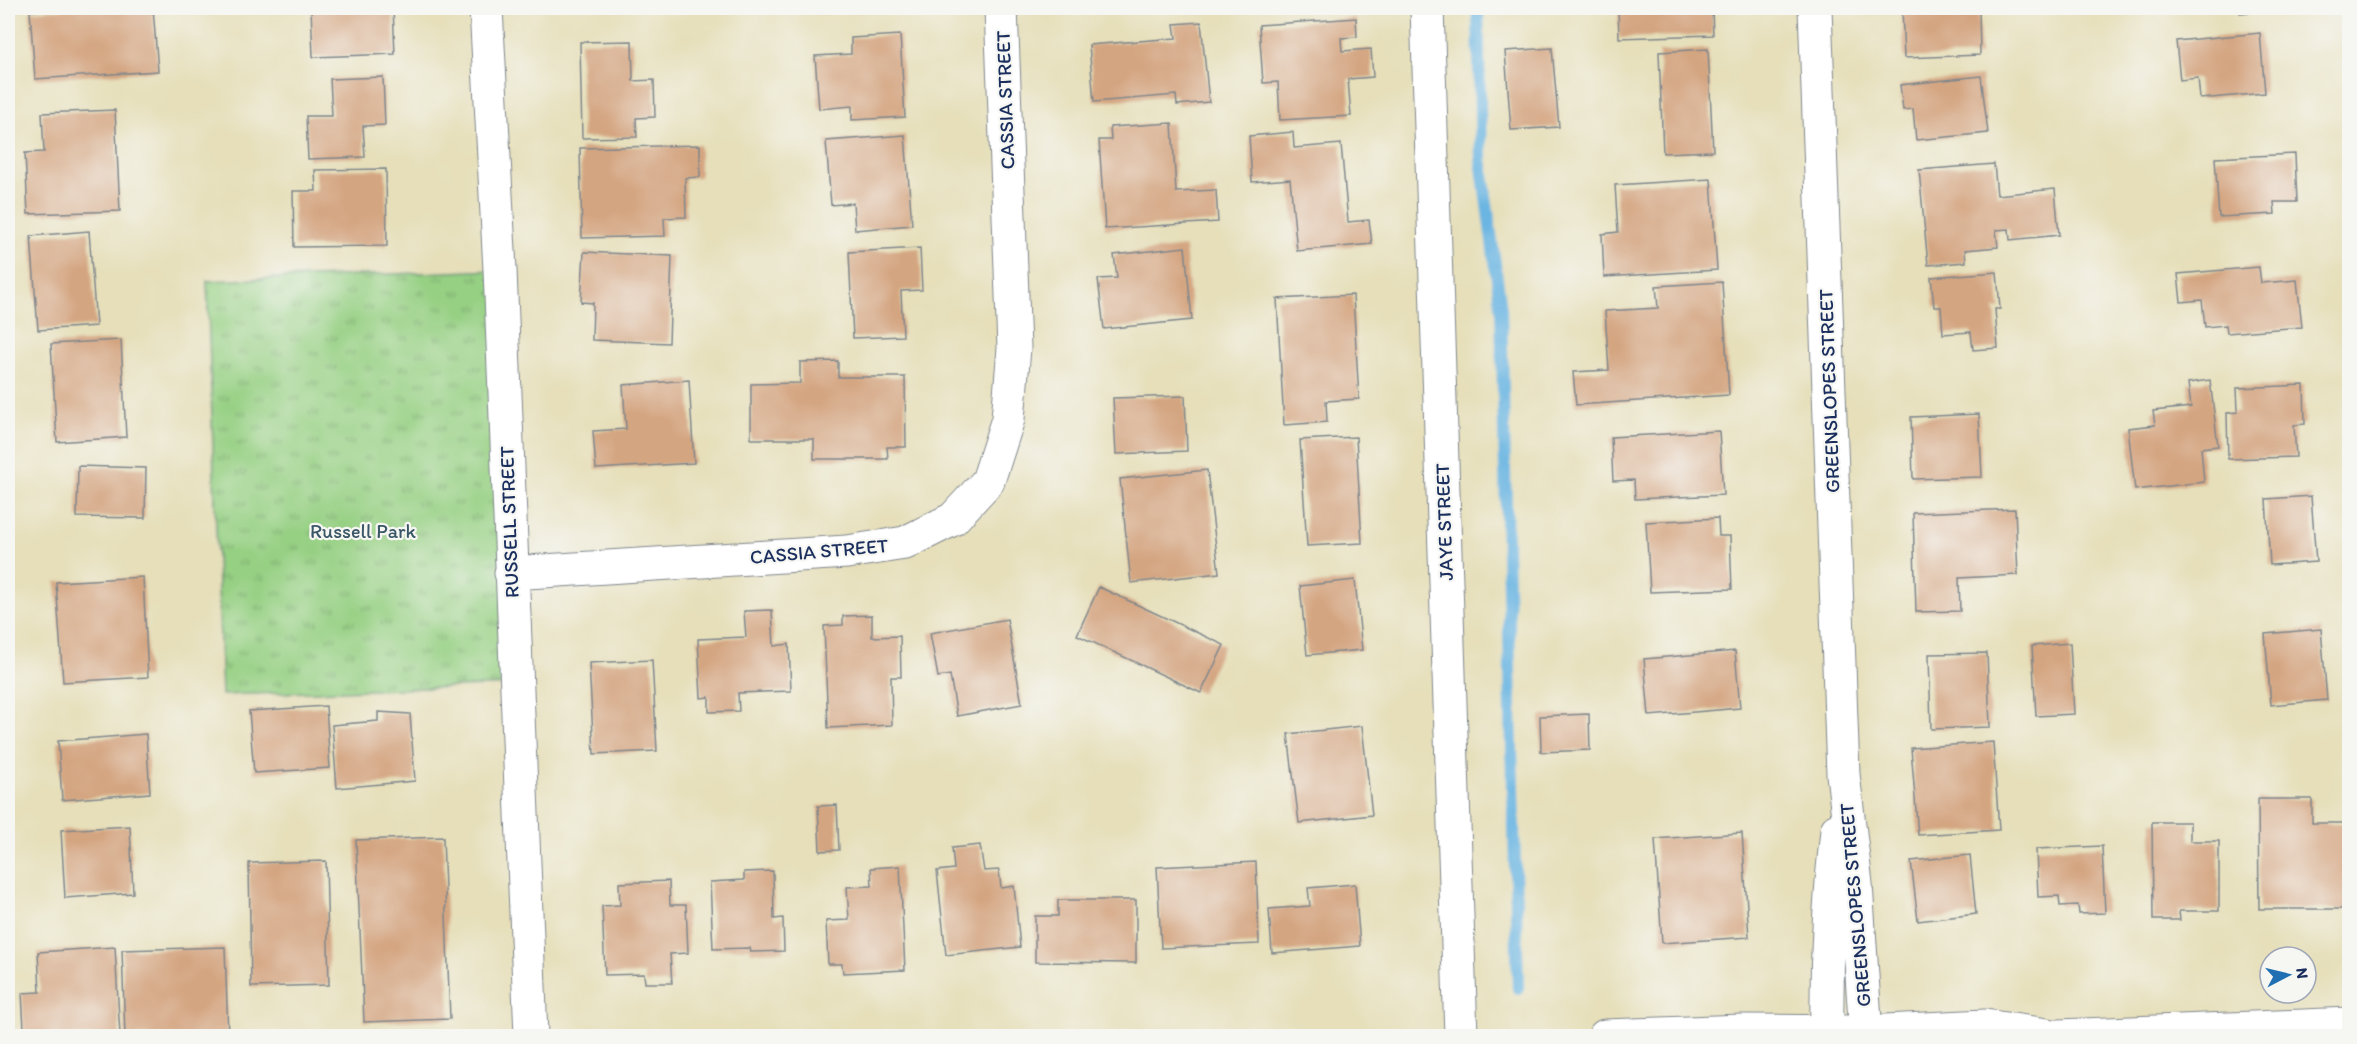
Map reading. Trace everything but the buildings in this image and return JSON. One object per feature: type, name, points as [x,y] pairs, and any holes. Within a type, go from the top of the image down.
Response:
[{"type":"street","name":"RUSSELL STREET","points":[[486,8],[500,270],[531,1036]]},
{"type":"street","name":"CASSIA STREET","points":[[511,573],[847,552],[905,543],[953,519],[988,480],[1008,419],[1014,348],[1001,8]]},
{"type":"street","name":"JAYE STREET","points":[[1427,8],[1461,1036]]},
{"type":"street","name":"GREENSLOPES STREET","points":[[1815,8],[1843,774],[1856,884],[1865,1034]]},
{"type":"street","name":"GREENSLOPES STREET","points":[[1827,1034],[1826,988],[1831,885],[1843,774]]},
{"type":"street","points":[[2059,1036],[2349,1024]]},
{"type":"street","points":[[1605,1036],[1743,1031],[1865,1034],[1985,1026],[2054,1036]]},
{"type":"green space","name":"Russell Park","points":[[500,270],[515,685],[222,695],[207,281]]},
{"type":"waterway","points":[[1478,8],[1481,159],[1501,309],[1518,988]]}]
